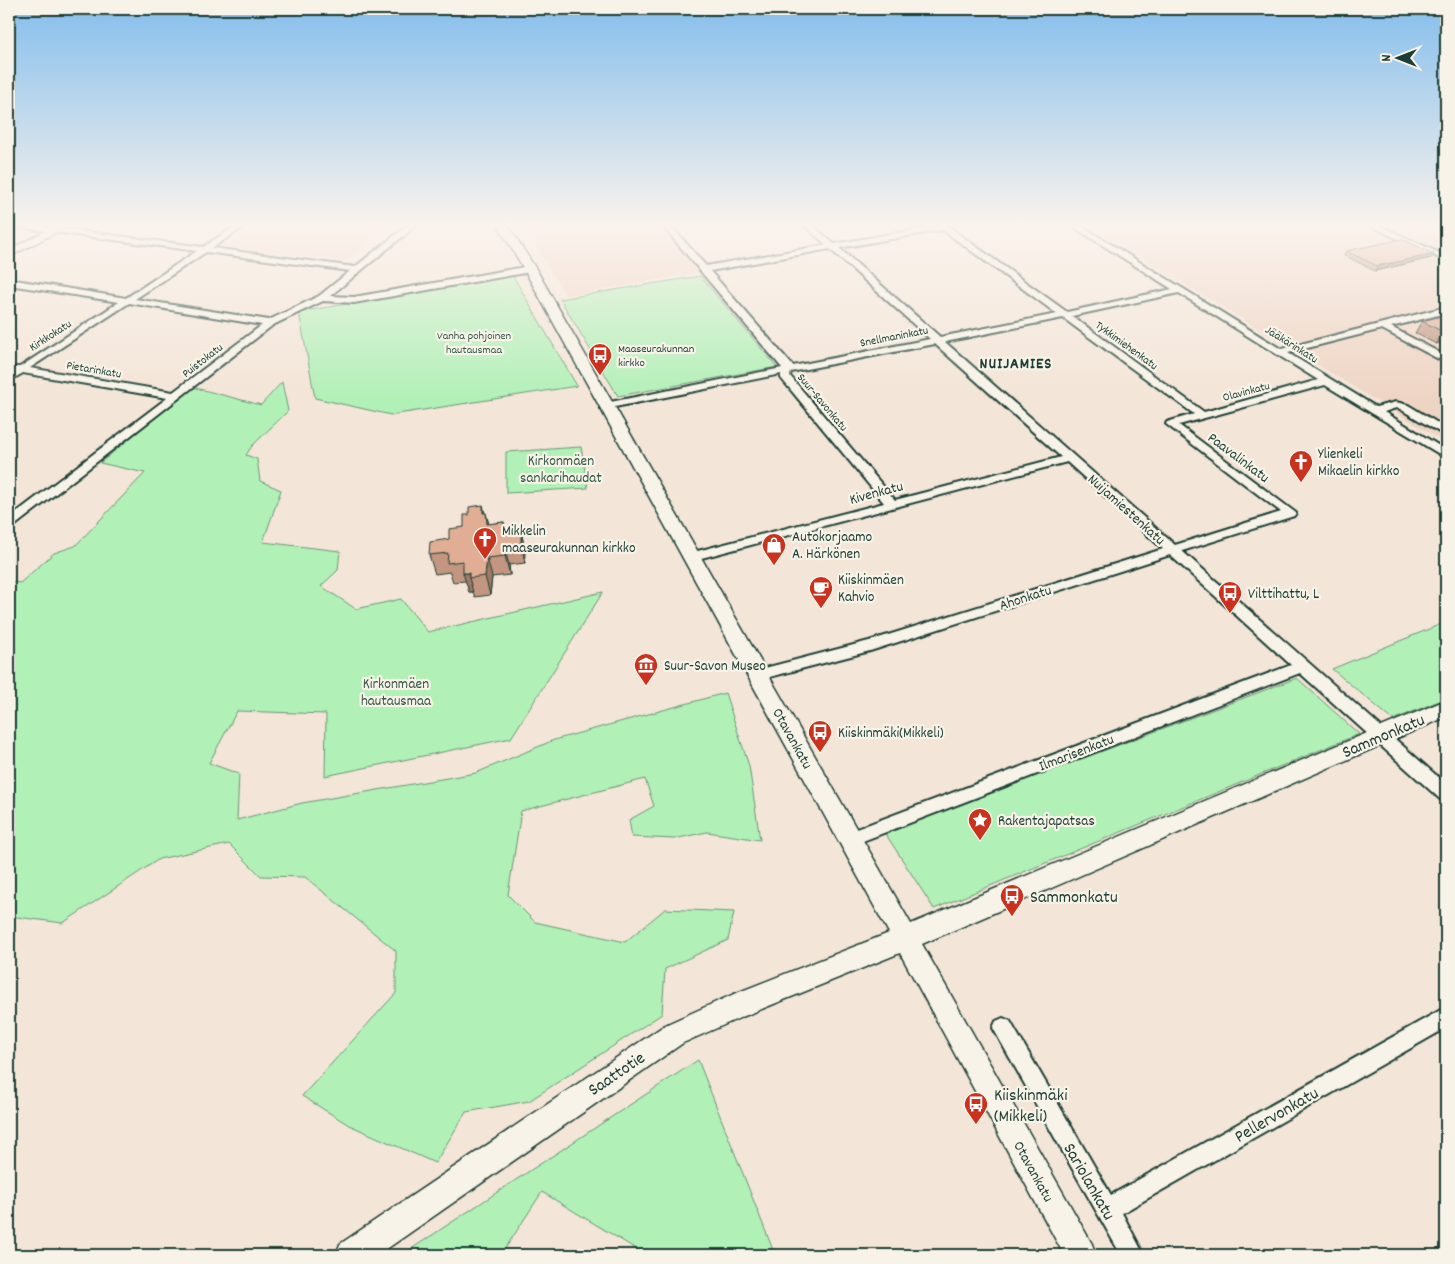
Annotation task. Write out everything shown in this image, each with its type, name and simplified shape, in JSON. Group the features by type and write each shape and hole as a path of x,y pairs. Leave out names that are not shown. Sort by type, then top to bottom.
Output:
{"main road":[{"name":"Otavankatu","path":"539,283 613,404 690,557 906,939 1081,1255"},
{"name":"Sammonkatu","path":"906,939 1446,708"},
{"name":"Saattotie","path":"351,1255 674,1034 734,1007 906,939"}],"street":[{"path":"15,283 270,322"},
{"name":"Kirkkokatu","path":"9,378 152,283"},
{"name":"Puistokatu","path":"9,524 270,322 322,298 341,283"},
{"path":"322,298 354,300 451,283"},
{"name":"Suur-Savonkatu","path":"716,283 788,366 785,376 892,504"},
{"name":"Nuijamiestenkatu","path":"874,283 1446,794"},
{"name":"Tykkimiehenkatu","path":"1021,283 1202,416"},
{"name":"Jääkärinkatu","path":"1164,283 1281,352 1446,455"},
{"name":"Snellmaninkatu","path":"613,404 1065,315 1176,291"},
{"path":"1281,352 1446,310"},
{"path":"1383,326 1446,360"},
{"name":"Pietarinkatu","path":"9,368 176,396"},
{"name":"Olavinkatu","path":"1171,424 1327,381"},
{"path":"1375,411 1396,405 1404,407 1446,433"},
{"name":"Paavalinkatu","path":"1171,424 1290,513"},
{"name":"Kivenkatu","path":"690,557 1070,458"},
{"name":"Ahonkatu","path":"758,675 870,646 1290,513"},
{"name":"Ilmarisenkatu","path":"849,838 1303,666"},
{"name":"Pellervonkatu","path":"1106,1210 1446,1017"},
{"name":"Sariolankatu","path":"1002,1028 1133,1255"}],"shaded area":[{"path":"558,283 638,283 566,296"},
{"path":"1183,283 1446,283 1446,443"}],"green space":[{"name":"Vanha pohjoinen hautausmaa","path":"471,283 517,283 577,386 391,415 315,398 299,312"},
{"path":"657,283 706,283 777,367 618,396 560,299"},
{"name":"Kirkonmäen hautausmaa","path":"282,382 288,411 252,446 246,455 257,459 260,481 281,490 263,542 340,551 338,570 321,586 356,609 401,599 428,632 603,592 511,738 325,776 326,714 237,711 209,763 239,774 237,820 302,803 476,773 554,740 725,693 749,766 760,840 707,832 674,839 632,837 629,820 654,806 645,779 521,811 508,895 535,922 625,942 665,909 734,912 728,940 665,969 662,1014 529,1101 466,1112 435,1163 349,1125 302,1096 396,993 396,951 305,877 261,876 229,844 159,859 63,923 9,916 9,581 20,583 54,553 75,546 145,473 100,463 192,387 261,405"},
{"name":"Kirkonmäen sankarihaudat","path":"581,447 588,488 506,493 506,452"},
{"path":"1446,622 1446,698 1393,720 1332,669"},
{"path":"1297,678 1359,734 934,909 885,833"},
{"path":"698,1060 775,1255 646,1255 542,1192 501,1255 402,1255"}],"building":[{"path":"1446,315 1446,331 1443,332 1422,321"},
{"path":"483,505 483,513 486,513 487,524 504,522 504,533 521,531 521,544 504,546 505,556 487,558 485,576 469,578 469,573 463,573 463,561 447,563 448,553 429,555 430,542 449,539 449,529 464,527 464,515 469,515 469,507"}],"place":[{"name":"Maaseurakunnan kirkko","path":"600,376"},
{"name":"Ylienkeli Mikaelin kirkko","path":"1301,483"},
{"name":"Mikkelin maaseurakunnan kirkko","path":"485,560"},
{"name":"Autokorjaamo A. Härkönen","path":"774,566"},
{"name":"Kiiskinmäen Kahvio","path":"821,609"},
{"name":"Vilttihattu, L","path":"1230,614"},
{"name":"Suur-Savon Museo","path":"646,686"},
{"name":"Kiiskinmäki(Mikkeli)","path":"820,753"},
{"name":"Rakentajapatsas","path":"980,841"},
{"name":"Sammonkatu","path":"1012,917"},
{"name":"Kiiskinmäki (Mikkeli)","path":"976,1125"}],"district":[{"name":"NUIJAMIES","path":"1016,362"}]}
